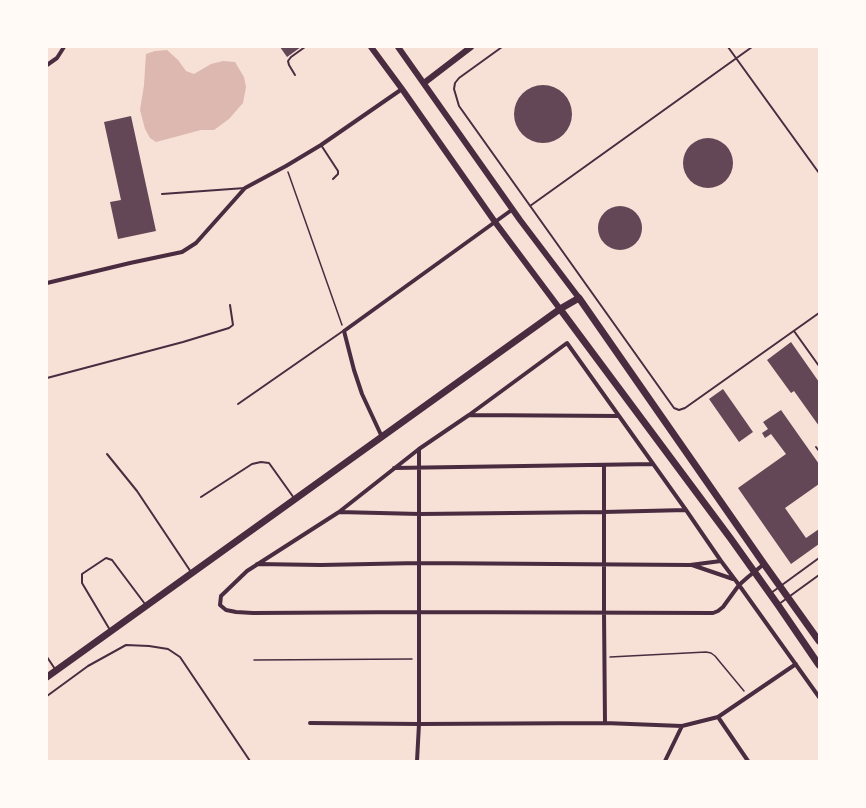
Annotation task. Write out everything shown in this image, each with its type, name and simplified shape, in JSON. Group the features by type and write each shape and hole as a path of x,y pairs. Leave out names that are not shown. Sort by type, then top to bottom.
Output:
{"main road":[{"path":"371,47 495,222 731,539 819,665"},
{"path":"398,47 513,209 579,298 819,641"},
{"path":"424,83 472,47"},
{"path":"47,677 560,309 579,298"}],"street":[{"path":"47,65 57,58 64,47"},
{"path":"47,283 130,262 182,252 196,243 245,188 321,145 402,89"},
{"path":"382,437 360,388 344,331 513,209"},
{"path":"764,564 739,585 723,607 713,613 253,613 226,610 220,605 221,596 247,571 339,512 419,449 469,415 566,343 619,416 721,561 739,585 796,664 819,697"},
{"path":"469,415 619,416"},
{"path":"417,761 419,724 419,449"},
{"path":"394,468 653,464"},
{"path":"604,465 605,723"},
{"path":"339,512 420,514 686,510"},
{"path":"257,564 321,565 419,563 690,565 721,561"},
{"path":"690,565 734,579"},
{"path":"310,723 605,723 682,726 718,717 796,664"},
{"path":"718,717 748,761"},
{"path":"666,761 682,726"}],"lane":[{"path":"295,75 288,61 290,57 305,47"},
{"path":"502,47 459,78 454,90 459,106 674,408 679,410 684,408 819,313"},
{"path":"728,47 819,174"},
{"path":"530,206 752,47"},
{"path":"321,145 338,171 338,174 332,179"},
{"path":"162,194 245,188"},
{"path":"47,378 183,342 229,328 233,325 230,305"},
{"path":"238,404 344,331"},
{"path":"794,331 819,366"},
{"path":"816,446 819,451"},
{"path":"107,454 136,491 192,573"},
{"path":"201,497 252,464 261,462 269,463 295,499"},
{"path":"111,631 82,583 82,574 106,558 112,560 146,606"},
{"path":"770,594 819,558"},
{"path":"778,605 819,575"},
{"path":"47,696 88,666 126,645 168,649 180,657 250,761"},
{"path":"47,657 56,670"}],"path":[{"path":"286,166 344,331"},
{"path":"604,657 711,653 749,697"},
{"path":"254,660 418,659"}],"shaded area":[{"path":"167,50 178,60 186,71 194,74 211,64 223,61 235,62 244,77 246,87 243,103 229,119 214,130 201,130 156,142 150,138 145,129 140,110 144,85 146,54 155,51"}],"building":[{"path":"280,47 301,47 287,57"},
{"path":"537,85 549,85 564,93 572,108 572,120 564,135 549,143 537,143 522,135 514,120 514,108 522,93"},
{"path":"131,116 156,231 118,239 110,202 121,200 104,122"},
{"path":"708,138 717,140 726,145 731,154 733,163 731,172 726,181 717,186 708,188 699,186 690,181 685,172 683,163 685,154 690,145 699,140"},
{"path":"616,206 624,206 636,212 642,224 642,232 636,244 624,250 616,250 604,244 598,232 598,224 604,212"},
{"path":"791,342 819,382 819,426 794,391 791,393 767,360"},
{"path":"723,389 753,432 739,442 709,399"},
{"path":"781,410 819,464 819,484 785,508 806,538 819,529 819,544 791,564 738,488 786,454 771,434 765,438 762,433 768,429 763,422"}]}
